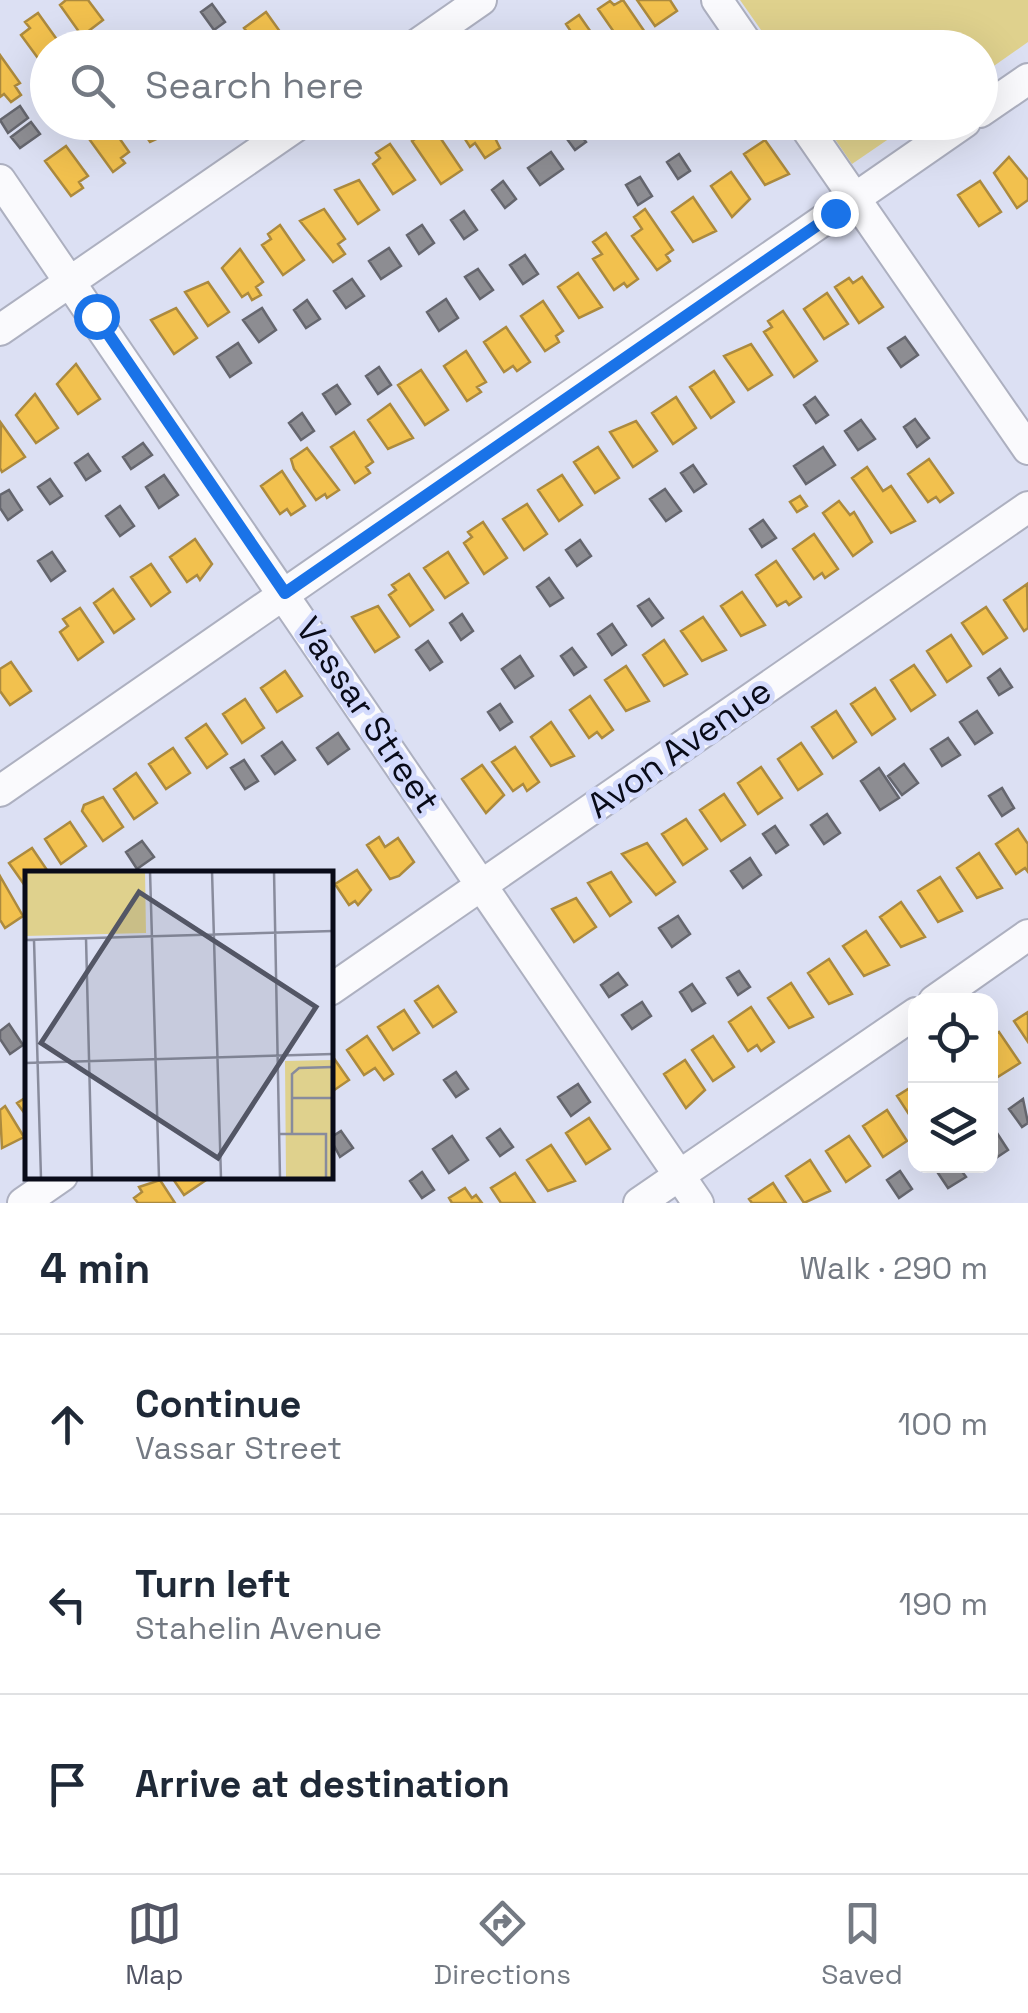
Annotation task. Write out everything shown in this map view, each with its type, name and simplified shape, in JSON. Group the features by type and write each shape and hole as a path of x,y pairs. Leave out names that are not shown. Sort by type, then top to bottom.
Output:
{"street":[{"path":"438,30 481,0"},
{"path":"718,0 738,30"},
{"path":"998,100 1028,79"},
{"path":"0,330 276,140"},
{"path":"814,140 1028,449"},
{"path":"0,791 939,140"},
{"name":"Vassar Street","path":"0,180 72,280 698,1203"},
{"name":"Avon Avenue","path":"332,989 1028,507"},
{"path":"944,993 1028,935"},
{"path":"639,1203 908,1019"},
{"path":"22,1203 59,1178"}],"shaded area":[{"path":"740,0 1028,0 1028,42 998,63 998,30 761,30"},
{"path":"836,140 887,140 852,164"}],"building: Homes":[{"path":"66,0 88,0 103,20 90,30 78,30 60,5"},
{"path":"623,0 643,30 613,30 598,9 610,1 614,5"},
{"path":"637,0 670,0 677,11 655,26"},
{"path":"266,12 279,30 246,30"},
{"path":"38,13 50,30 30,30 30,47 21,35 30,28 25,22"},
{"path":"579,15 589,30 570,30 566,24"},
{"path":"0,55 20,83 15,86 21,95 11,102 4,94 0,97"},
{"path":"90,140 121,140 129,152 121,158 125,163 113,172"},
{"path":"442,140 462,170 441,184 412,141"},
{"path":"466,140 496,140 500,148 485,158 475,143 470,147"},
{"path":"765,140 789,174 765,185 744,154"},
{"path":"390,144 415,180 393,194 373,164 380,158 376,153"},
{"path":"66,146 88,176 79,182 83,188 71,196 45,161"},
{"path":"1009,157 1028,180 1028,200 1017,208 994,173"},
{"path":"731,172 750,199 732,217 711,186"},
{"path":"359,180 379,210 358,224 335,190"},
{"path":"980,181 1001,212 979,226 958,195"},
{"path":"693,197 716,231 693,242 672,212"},
{"path":"324,209 345,239 338,244 345,254 333,262 300,221"},
{"path":"645,209 673,250 666,255 670,261 657,270 632,236 642,229 634,217"},
{"path":"280,225 304,260 283,275 262,245"},
{"path":"606,233 638,279 627,287 624,283 614,290 593,259 602,254 593,242"},
{"path":"240,249 263,282 256,287 261,295 252,300 248,293 242,297 222,268"},
{"path":"578,273 602,307 579,318 558,287"},
{"path":"862,277 883,307 859,323 835,287 849,278 853,283"},
{"path":"208,282 229,312 208,326 185,292"},
{"path":"827,293 848,324 824,339 804,309"},
{"path":"543,301 563,331 556,336 559,342 545,351 521,316"},
{"path":"176,308 197,338 174,354 151,320"},
{"path":"783,311 817,361 794,377 764,332 772,327 768,321"},
{"path":"506,327 530,362 517,371 513,366 504,372 484,342"},
{"path":"751,344 772,375 748,390 724,356"},
{"path":"466,351 486,382 477,387 481,392 467,401 444,366"},
{"path":"76,364 100,399 78,414 57,384"},
{"path":"421,370 448,410 425,425 398,385"},
{"path":"714,371 734,402 711,418 690,387"},
{"path":"35,394 58,428 36,443 16,415"},
{"path":"676,397 696,428 673,444 652,413"},
{"path":"390,404 413,438 388,449 368,420"},
{"path":"636,421 657,451 633,467 610,432"},
{"path":"1,423 25,457 2,472 0,468"},
{"path":"354,432 373,462 366,467 370,473 355,483 331,447"},
{"path":"598,447 619,478 595,493 574,462"},
{"path":"307,448 339,490 327,498 325,494 316,500 294,469 291,459"},
{"path":"929,459 953,493 940,502 936,497 928,502 908,474"},
{"path":"867,467 883,491 891,486 915,521 891,533 852,478"},
{"path":"282,471 305,506 291,515 287,509 280,514 261,486"},
{"path":"562,475 582,505 559,521 538,490"},
{"path":"800,496 807,506 797,512 790,502"},
{"path":"839,501 850,515 854,512 872,542 853,556 823,513"},
{"path":"527,504 547,534 524,550 503,519"},
{"path":"483,522 507,558 484,574 464,543 472,537 468,532"},
{"path":"814,534 838,569 825,578 822,573 814,579 793,549"},
{"path":"195,539 212,564 200,580 197,575 187,582 170,557"},
{"path":"448,552 468,583 445,598 424,568"},
{"path":"776,561 801,597 789,605 786,601 777,606 756,575"},
{"path":"151,564 170,592 151,606 131,577"},
{"path":"409,574 433,610 410,626 389,595 396,590 392,585"},
{"path":"1027,584 1028,628 1024,631 1004,600"},
{"path":"113,589 134,619 114,633 94,603"},
{"path":"742,592 765,625 741,636 721,606"},
{"path":"378,606 399,637 375,652 352,617"},
{"path":"986,607 1007,638 983,654 962,623"},
{"path":"80,608 103,642 78,660 60,632 68,626 63,619"},
{"path":"703,617 726,650 702,661 681,631"},
{"path":"951,635 971,666 947,682 927,651"},
{"path":"664,640 687,674 664,686 643,655"},
{"path":"11,662 31,691 10,705 0,691 0,669"},
{"path":"914,665 935,695 911,711 891,680"},
{"path":"626,666 649,701 626,711 605,680"},
{"path":"285,671 302,696 277,712 261,688"},
{"path":"875,688 895,719 872,735 851,704"},
{"path":"590,696 613,730 602,738 597,732 589,738 570,710"},
{"path":"245,699 264,728 242,743 223,714"},
{"path":"836,711 856,742 833,758 812,727"},
{"path":"551,722 574,756 551,766 531,737"},
{"path":"206,724 227,754 207,768 186,738"},
{"path":"801,743 822,774 798,790 778,759"},
{"path":"515,747 539,782 527,791 523,784 513,791 492,762"},
{"path":"173,748 190,773 166,789 149,764"},
{"path":"482,765 504,795 486,813 462,779"},
{"path":"761,767 782,798 758,814 738,783"},
{"path":"136,773 157,803 134,819 114,789"},
{"path":"724,794 745,825 721,841 700,810"},
{"path":"103,797 123,827 103,841 82,811 84,805"},
{"path":"686,819 707,849 683,865 662,834"},
{"path":"70,822 86,846 61,864 45,839"},
{"path":"1018,829 1028,844 1028,872 1025,868 1016,874 996,844"},
{"path":"379,837 385,847 398,838 414,862 399,876 390,879 367,845"},
{"path":"647,843 675,882 656,895 622,854"},
{"path":"32,848 48,871 25,871 25,886 9,863"},
{"path":"979,853 1002,888 977,898 957,868"},
{"path":"357,870 371,890 358,905 355,901 349,905 335,884"},
{"path":"611,872 631,902 610,916 588,883"},
{"path":"0,876 23,916 5,928 0,920"},
{"path":"940,877 962,911 938,922 918,891"},
{"path":"576,898 596,927 574,942 552,909"},
{"path":"901,902 925,937 901,947 880,917"},
{"path":"866,931 889,965 864,976 843,946"},
{"path":"829,959 852,994 829,1004 808,973"},
{"path":"791,983 813,1017 789,1028 768,998"},
{"path":"438,986 456,1012 433,1027 415,1001"},
{"path":"751,1007 774,1042 761,1051 757,1045 748,1051 729,1022"},
{"path":"404,1010 419,1033 393,1050 378,1027"},
{"path":"1028,1012 1028,1042 1014,1021"},
{"path":"998,1033 1020,1063 998,1077"},
{"path":"367,1036 393,1074 384,1080 375,1068 364,1075 347,1050"},
{"path":"713,1036 734,1067 713,1081 692,1050"},
{"path":"332,1058 349,1080 332,1092"},
{"path":"685,1060 705,1090 686,1108 664,1074"},
{"path":"908,1089 908,1113 897,1096"},
{"path":"25,1098 25,1114 17,1103"},
{"path":"5,1106 24,1137 2,1148 0,1110"},
{"path":"887,1110 907,1141 883,1157 863,1126"},
{"path":"589,1118 610,1149 586,1164 566,1133"},
{"path":"849,1136 870,1166 846,1182 826,1151"},
{"path":"551,1145 575,1181 548,1191 527,1160"},
{"path":"810,1160 830,1191 804,1203 786,1176"},
{"path":"515,1173 535,1203 501,1203 491,1188"},
{"path":"172,1178 209,1178 184,1195"},
{"path":"160,1180 175,1203 138,1203 134,1198 142,1192 139,1187"},
{"path":"773,1183 786,1203 752,1203 749,1199"},
{"path":"465,1188 482,1203 452,1203 449,1198"}],"building: Industry":[{"path":"212,4 225,22 214,30 201,12"},
{"path":"20,106 28,118 8,133 0,120"},
{"path":"30,123 31,140 20,148 11,137"},
{"path":"568,140 585,140 586,142 575,150"},
{"path":"551,152 563,169 540,185 528,168"},
{"path":"679,154 690,171 678,179 667,162"},
{"path":"640,177 652,196 638,205 626,185"},
{"path":"503,181 516,199 505,208 492,190"},
{"path":"464,211 477,230 464,239 451,220"},
{"path":"422,225 434,243 419,254 407,235"},
{"path":"389,248 401,266 381,279 369,261"},
{"path":"525,255 538,274 523,284 510,265"},
{"path":"478,269 493,290 480,299 465,277"},
{"path":"352,279 364,296 346,308 334,291"},
{"path":"446,299 458,318 439,331 427,312"},
{"path":"307,300 320,319 306,328 294,310"},
{"path":"262,308 276,330 259,342 243,320"},
{"path":"905,337 918,355 901,367 888,348"},
{"path":"238,343 251,363 230,377 217,357"},
{"path":"379,367 391,385 378,394 366,376"},
{"path":"337,385 350,404 336,414 323,394"},
{"path":"815,397 828,415 816,423 804,405"},
{"path":"302,413 314,431 301,440 289,423"},
{"path":"915,419 929,438 917,447 904,427"},
{"path":"861,420 875,439 858,450 845,431"},
{"path":"143,443 152,455 131,469 123,457"},
{"path":"823,447 835,465 806,484 794,466"},
{"path":"88,454 100,471 86,480 75,463"},
{"path":"693,465 706,484 694,492 681,473"},
{"path":"164,475 178,495 159,508 146,487"},
{"path":"50,479 62,496 50,504 38,487"},
{"path":"665,489 681,511 666,521 650,499"},
{"path":"9,490 22,510 8,520 0,508 0,495"},
{"path":"120,506 134,526 120,536 106,516"},
{"path":"763,520 776,538 762,547 750,529"},
{"path":"580,540 591,556 577,566 566,550"},
{"path":"52,552 65,571 51,581 38,561"},
{"path":"549,578 563,598 550,606 537,587"},
{"path":"649,599 663,618 652,626 638,606"},
{"path":"462,614 473,631 461,640 450,623"},
{"path":"612,624 626,645 612,655 598,634"},
{"path":"428,641 442,662 430,670 416,650"},
{"path":"572,648 586,667 574,675 561,656"},
{"path":"520,656 533,676 515,688 502,669"},
{"path":"1000,669 1012,687 999,695 988,678"},
{"path":"500,704 512,722 500,730 488,712"},
{"path":"977,711 992,733 975,744 960,722"},
{"path":"338,733 349,749 328,764 317,748"},
{"path":"948,738 960,755 942,766 931,749"},
{"path":"282,742 295,760 275,774 262,756"},
{"path":"244,760 258,781 245,789 231,768"},
{"path":"904,764 918,783 902,795 888,776"},
{"path":"879,768 899,798 880,810 861,781"},
{"path":"1002,788 1014,808 1002,816 989,796"},
{"path":"827,814 840,833 824,844 811,825"},
{"path":"775,826 788,845 776,853 763,834"},
{"path":"142,841 154,857 137,869 126,852"},
{"path":"750,858 761,875 743,888 731,871"},
{"path":"678,916 690,934 672,947 659,928"},
{"path":"739,971 750,987 738,995 727,978"},
{"path":"618,973 627,985 609,997 601,985"},
{"path":"692,984 705,1003 692,1011 680,992"},
{"path":"642,1002 651,1016 632,1029 622,1015"},
{"path":"9,1024 23,1045 10,1054 0,1039 0,1031"},
{"path":"456,1072 468,1089 456,1097 444,1080"},
{"path":"578,1084 590,1102 571,1116 558,1097"},
{"path":"1023,1099 1028,1123 1022,1127 1009,1109"},
{"path":"500,1129 513,1147 500,1156 487,1138"},
{"path":"341,1131 353,1148 340,1157 332,1137"},
{"path":"998,1135 1008,1150 998,1157"},
{"path":"452,1136 468,1160 449,1173 433,1149"},
{"path":"900,1171 912,1189 899,1198 887,1180"},
{"path":"422,1172 434,1190 422,1198 410,1181"},
{"path":"938,1173 963,1173 966,1177 948,1188"}],"route":[{"path":"96,316 285,593 835,213"}]}
